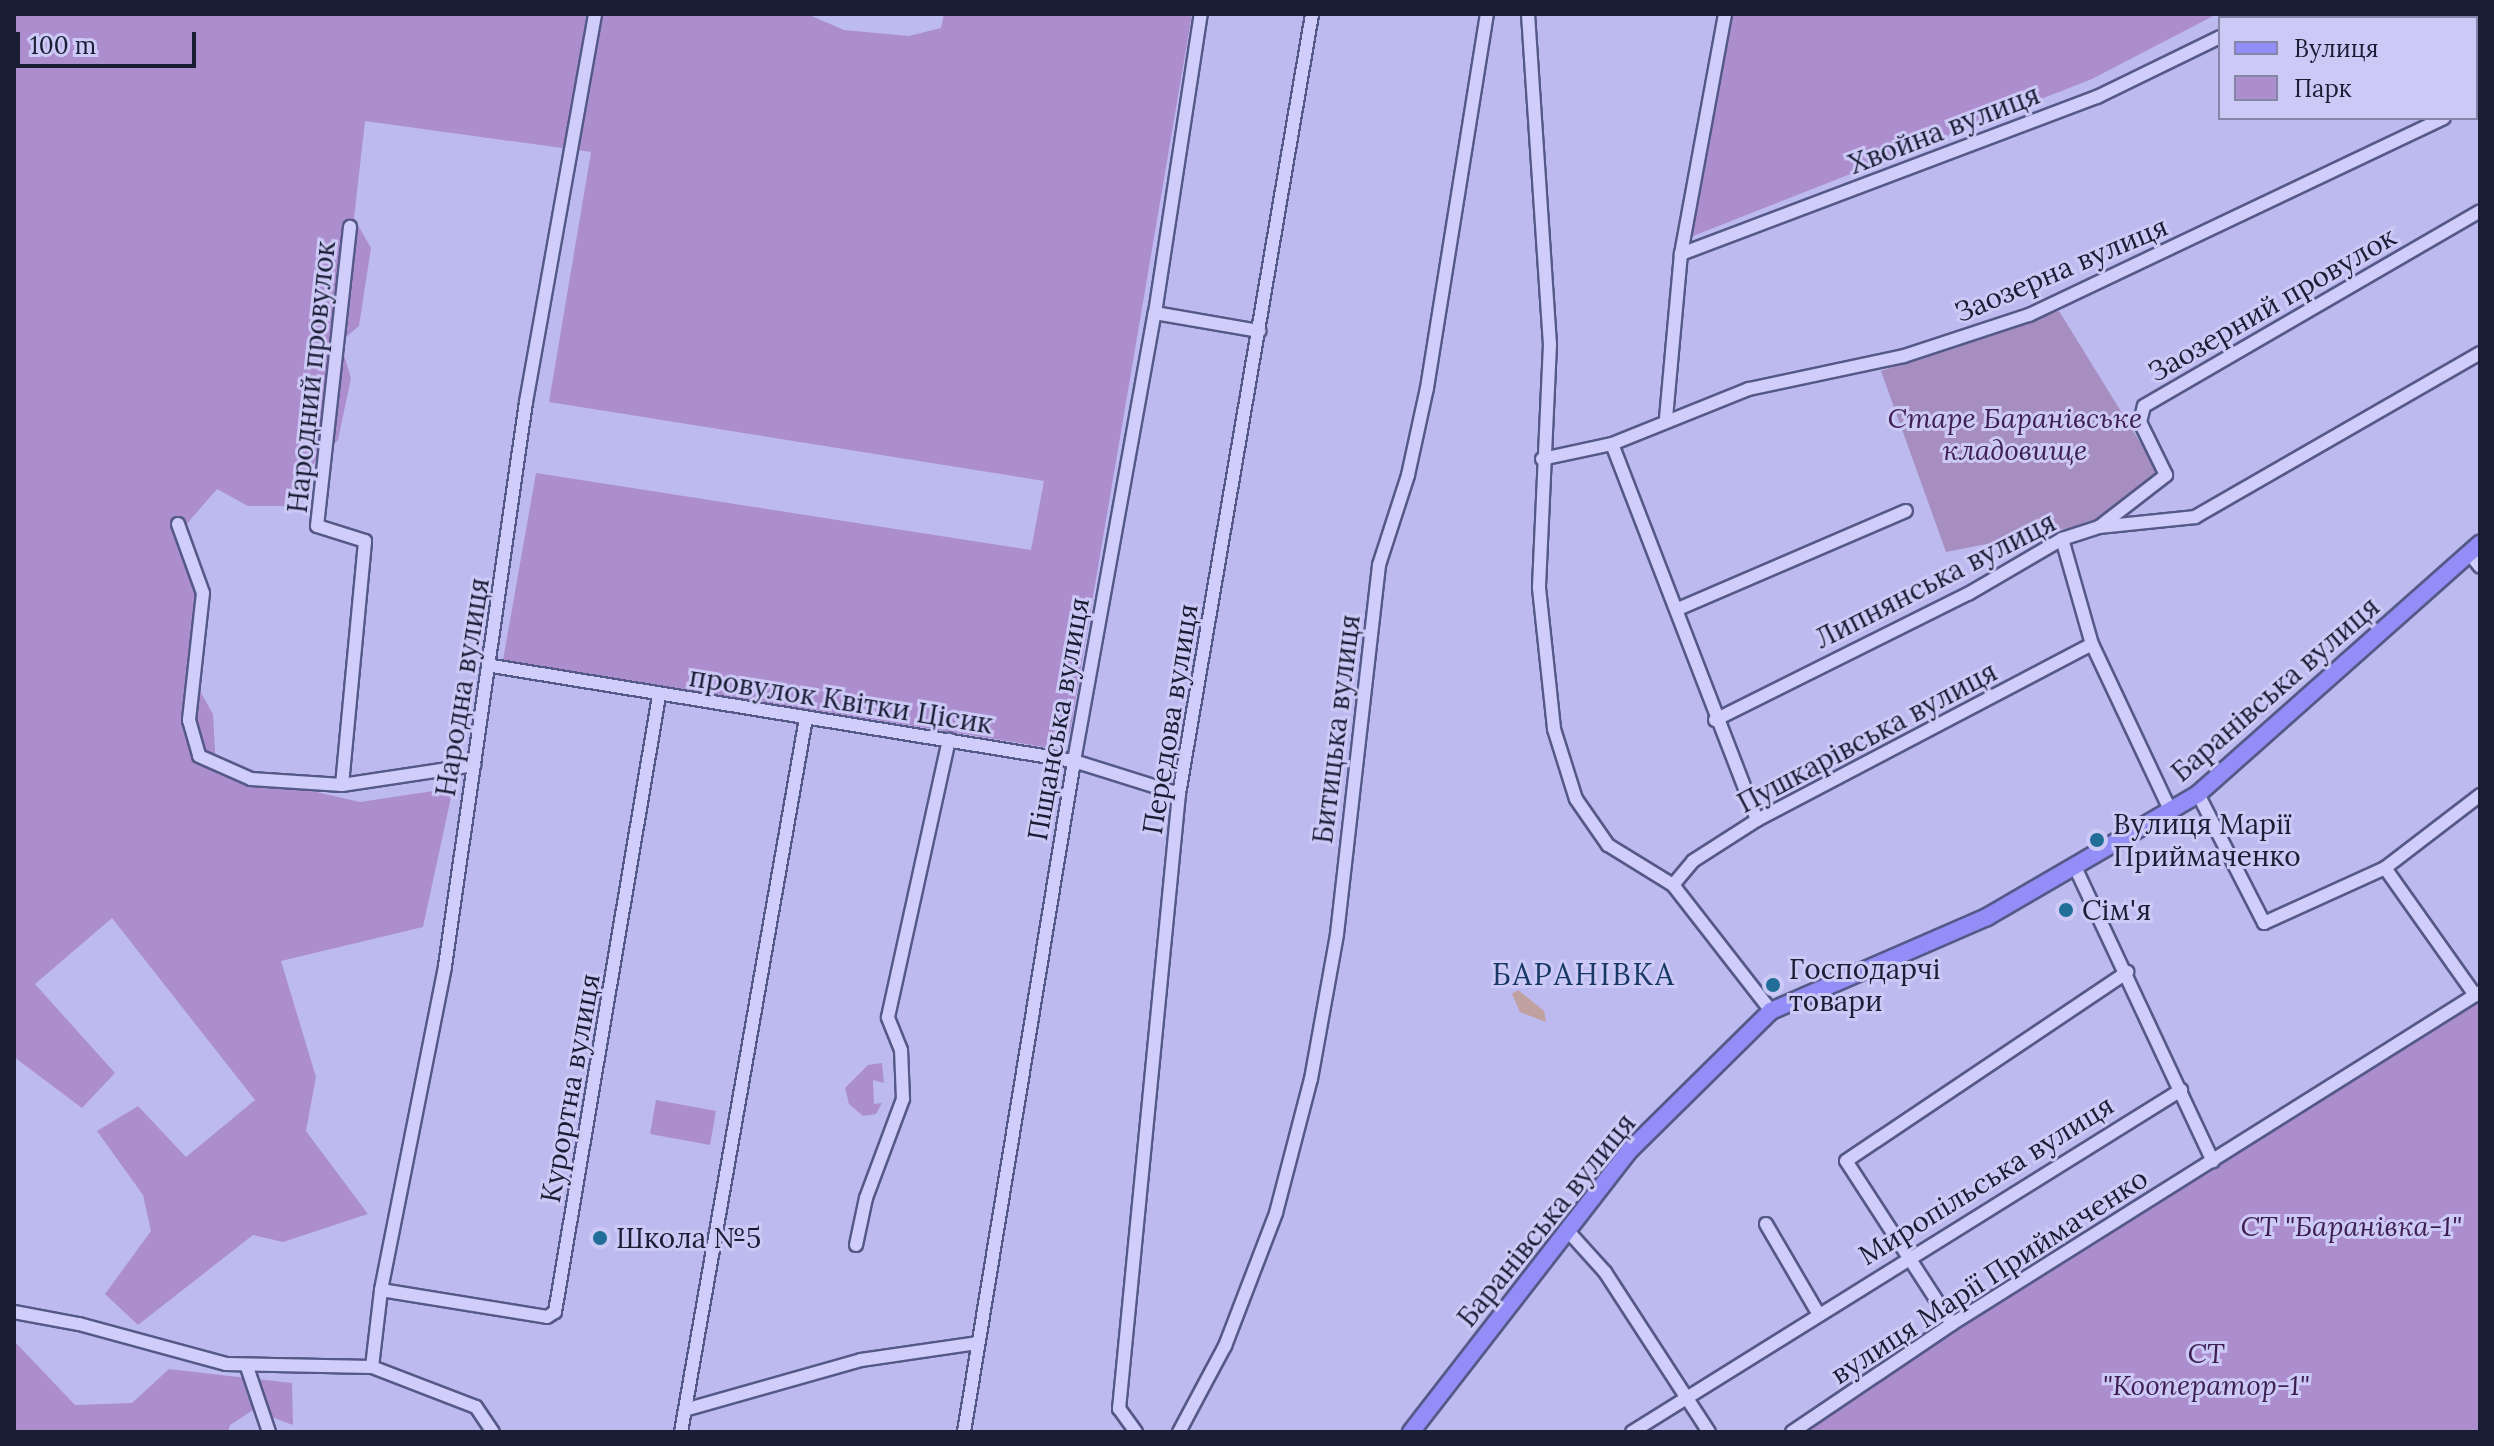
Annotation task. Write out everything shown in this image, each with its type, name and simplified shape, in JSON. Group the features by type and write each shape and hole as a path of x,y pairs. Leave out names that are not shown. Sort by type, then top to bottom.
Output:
{"main road":[{"name":"Баранівська вулиця","path":"1411,1432 1630,1150 1771,1011 1923,947 2075,867 2198,794 2477,555"}],"street":[{"name":"Народна вулиця","path":"372,1367 381,1290 445,966 474,765 492,666 526,402 595,14"},
{"name":"Піщанська вулиця","path":"964,1432 1074,761 1155,313 1201,14"},
{"name":"Передова вулиця","path":"1136,1432 1119,1409 1179,794 1312,14"},
{"name":"Битицька вулиця","path":"1179,1432 1225,1346 1276,1213 1311,1079 1337,934 1379,565 1408,475 1427,388 1487,14"},
{"path":"1528,14 1538,229 1550,344 1542,459 1539,588 1554,729 1576,799 1608,845 1673,885 1771,1011"},
{"path":"1666,418 1681,254 1725,14"},
{"name":"Хвойна вулиця","path":"1681,254 2097,97 2218,38"},
{"name":"Заозерна вулиця","path":"1542,459 1612,444 1666,418 1749,389 1904,356 2029,315 2440,120"},
{"name":"Заозерний провулок","path":"2099,527 2166,475 2140,422 2144,406 2480,211"},
{"name":"Народний провулок","path":"342,785 365,541 317,526 350,227"},
{"path":"1155,313 1259,331"},
{"name":"Липнянська вулиця","path":"1715,720 1968,594 2062,539 2099,527 2195,517 2480,353"},
{"path":"1612,444 1678,609 1715,720 1757,820"},
{"path":"1678,609 1906,511"},
{"path":"178,524 203,593 189,720 199,756 251,779 342,785 474,765"},
{"path":"2062,539 2092,644 2170,810"},
{"name":"Пушкарівська вулиця","path":"1673,885 1693,861 1757,820 2092,644"},
{"name":"провулок Квітки Цісик","path":"492,666 659,696 1074,761 1179,794"},
{"name":"Курортна вулиця","path":"381,1290 547,1317 555,1312 659,696"},
{"path":"681,1432 688,1409 806,718"},
{"path":"856,1245 870,1185 903,1099 901,1050 888,1017 949,740"},
{"path":"2198,794 2264,923 2385,868 2480,795"},
{"path":"2075,867 2127,972 2213,1161"},
{"path":"2385,868 2477,993"},
{"path":"1952,1324 1846,1161 2127,972"},
{"name":"вулиця Марії Приймаченко","path":"1792,1432 1952,1324 2477,993"},
{"name":"Миропільська вулиця","path":"1632,1432 1909,1255 2181,1090"},
{"path":"1766,1224 1818,1313"},
{"path":"1567,1230 1605,1272 1709,1432"},
{"path":"14,1312 247,1367 372,1367 476,1407 493,1432"},
{"path":"688,1409 861,1360 977,1343"},
{"path":"247,1367 269,1432"}],"green space":[{"path":"14,14 807,14 844,30 909,36 941,28 944,14 1192,14 1070,732 1050,748 503,660 536,473 1031,550 1044,481 549,402 591,152 365,121 354,218 371,248 359,326 340,342 351,378 338,440 299,478 291,506 248,506 217,489 178,534 199,595 192,677 213,714 216,769 360,802 453,788 423,927 281,961 316,1077 306,1131 368,1214 283,1242 253,1235 138,1325 105,1294 151,1231 143,1195 97,1131 138,1106 186,1157 255,1100 112,918 35,984 115,1073 82,1108 14,1057"},
{"path":"1730,14 2217,14 2092,79 1688,238"},
{"name":"Старе Баранівське кладовище","path":"2059,311 2159,473 2094,523 1946,552 1881,371"},
{"name":"СТ \"Баранівка-1\"","path":"2480,992 2480,1432 1792,1432"},
{"path":"882,1063 884,1083 873,1080 874,1104 882,1103 876,1114 863,1116 849,1104 845,1088 868,1065"},
{"path":"656,1100 716,1111 710,1145 650,1134"},
{"path":"14,1341 75,1405 132,1403 169,1369 292,1383 293,1425 253,1410 230,1425 228,1432 14,1432"}],"shaded area":[{"path":"1518,990 1544,1011 1546,1022 1520,1012 1512,994"}],"place":[{"name":"Вулиця Марії Приймаченко","path":"2097,840"},
{"name":"Сім'я","path":"2066,910"},
{"name":"Господарчі товари","path":"1773,985"},
{"name":"Школа №5","path":"600,1238"}],"district":[{"name":"БАРАНІВКА","path":"1584,974"}],"park label":[{"name":"СТ \"Кооператор-1\"","path":"2206,1369"}]}
